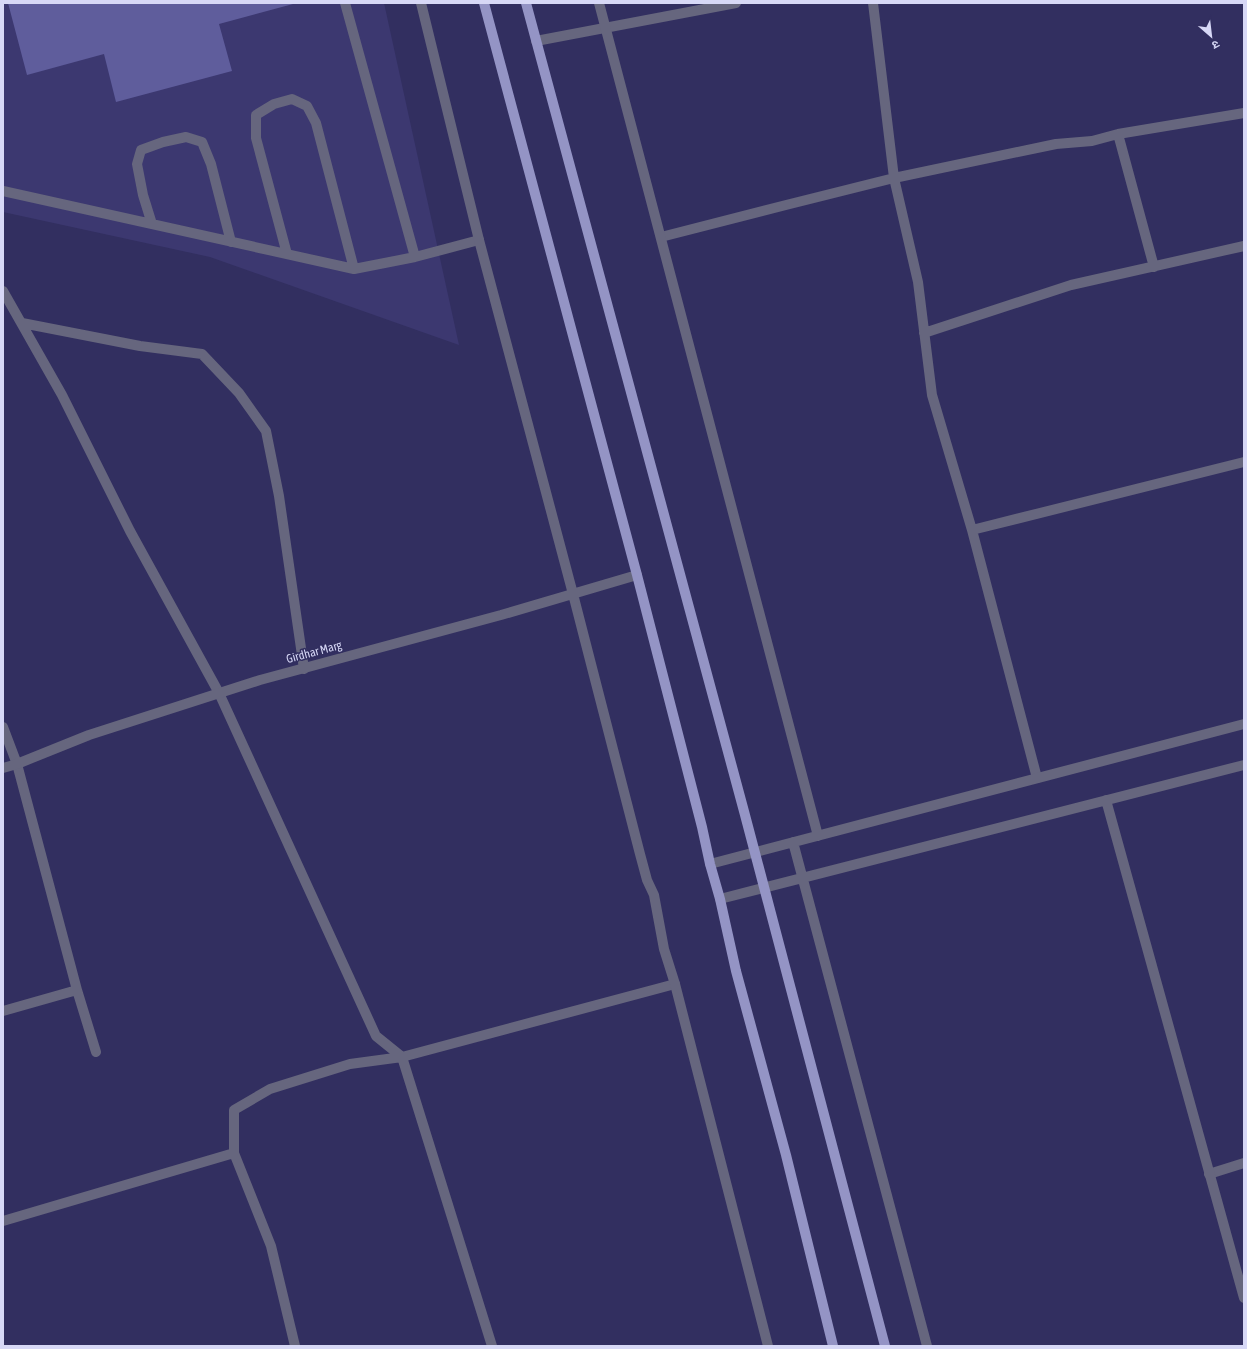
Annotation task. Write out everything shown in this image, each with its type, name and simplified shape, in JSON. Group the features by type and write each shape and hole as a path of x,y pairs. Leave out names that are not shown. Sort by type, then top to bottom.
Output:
{"main road":[{"path":"484,3 637,575 702,827 736,971 786,1155 833,1346"},
{"path":"526,3 755,852 885,1346"}],"street":[{"path":"345,3 415,257"},
{"path":"421,3 479,240 647,880 654,895 664,949 675,984 768,1346"},
{"path":"599,3 818,836"},
{"path":"536,41 736,3"},
{"path":"873,3 894,178 918,282 932,395 972,530 1037,778"},
{"path":"287,254 256,138 256,115 274,104 292,99 307,106 316,123 354,269"},
{"path":"661,238 894,178 1056,144 1092,141 1118,134 1244,113"},
{"path":"1118,134 1154,267"},
{"path":"152,224 143,195 137,164 141,150 186,136 202,142 211,164 231,242"},
{"path":"3,191 354,269 415,257 479,240"},
{"path":"924,333 1071,285 1244,246"},
{"path":"3,291 62,395 130,531 219,693 376,1036 402,1057 492,1346"},
{"path":"22,323 140,346 202,354 239,393 266,431 279,496 304,669"},
{"path":"972,530 1244,462"},
{"name":"Girdhar Marg","path":"3,768 17,764 89,735 260,680 304,669 637,575"},
{"path":"710,864 1244,724"},
{"path":"3,727 17,764 77,990 96,1052"},
{"path":"720,899 1244,765"},
{"path":"1106,800 1244,1298"},
{"path":"793,842 927,1346"},
{"path":"295,1346 271,1246 234,1153 234,1110 270,1089 350,1064 402,1057 675,984"},
{"path":"3,1011 77,990"},
{"path":"3,1221 234,1153"},
{"path":"1209,1174 1244,1163"}],"shaded area":[{"path":"3,3 384,3 459,345 210,257 3,212"}],"building":[{"path":"8,3 293,4 219,24 232,71 116,102 104,54 27,75"}]}
